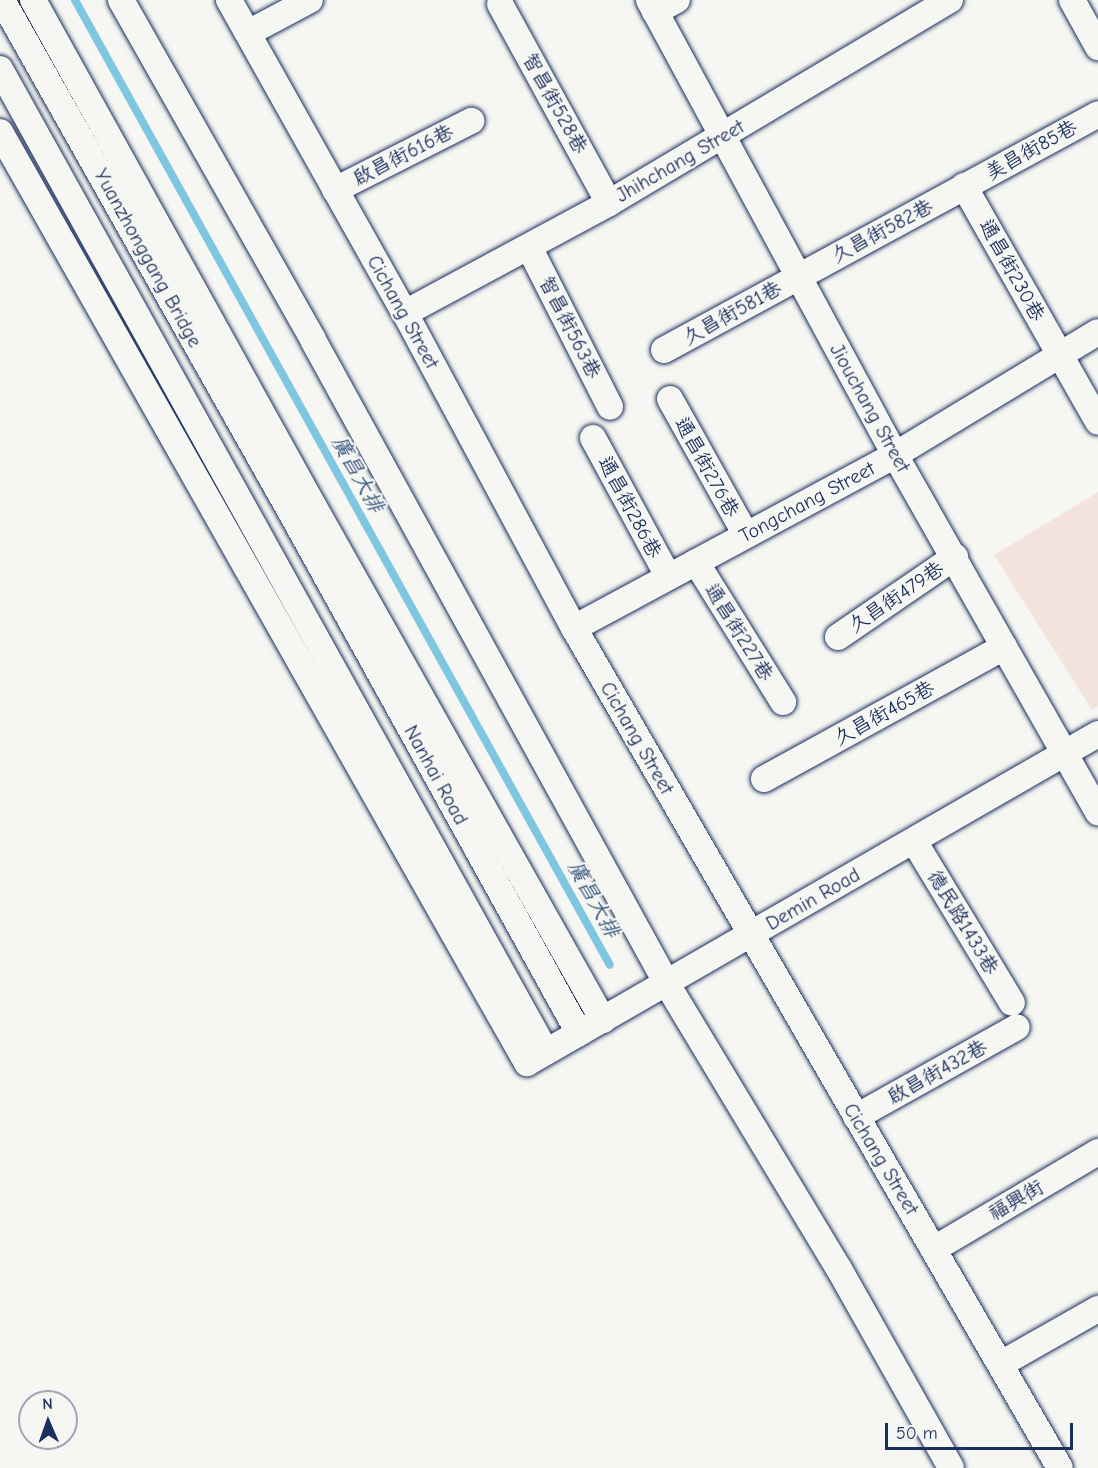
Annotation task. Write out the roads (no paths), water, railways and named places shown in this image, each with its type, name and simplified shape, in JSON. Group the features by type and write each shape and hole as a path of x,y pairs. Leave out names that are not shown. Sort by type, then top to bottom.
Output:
{"street":[{"name":"Yuanzhonggang Bridge","path":"2,0 304,511"},
{"name":"Yuanzhonggang Bridge","path":"33,0 304,511"},
{"path":"121,0 313,340 667,984 839,1269 951,1468"},
{"name":"Cichang Street","path":"229,0 405,313 574,628 1060,1468"},
{"path":"248,33 310,0"},
{"name":"Jhihchang Street","path":"405,313 609,203 950,0"},
{"path":"1072,0 1098,47"},
{"name":"智昌街528巷","path":"500,4 609,203"},
{"name":"Jiouchang Street","path":"660,4 722,136 895,455 1098,812"},
{"name":"Yuanzhonggang Bridge","path":"0,69 259,536"},
{"name":"美昌街85巷","path":"964,186 1098,114"},
{"name":"啟昌街616巷","path":"335,190 471,121"},
{"path":"0,132 236,548 536,1057"},
{"name":"久昌街582巷","path":"799,276 964,186"},
{"name":"通昌街230巷","path":"964,186 1098,422"},
{"name":"智昌街563巷","path":"529,247 610,407"},
{"name":"久昌街581巷","path":"664,350 799,276"},
{"name":"Tongchang Street","path":"574,628 895,455 1098,332"},
{"name":"通昌街276巷","path":"670,399 746,535"},
{"name":"通昌街286巷","path":"592,438 668,576"},
{"name":"Nanhai Road","path":"304,511 603,1020"},
{"name":"Nanhai Road","path":"304,511 579,1034"},
{"name":"Nanhai Road","path":"259,536 536,1057"},
{"name":"久昌街479巷","path":"838,637 955,557"},
{"name":"通昌街227巷","path":"696,562 783,702"},
{"name":"久昌街465巷","path":"764,779 1004,647"},
{"name":"Demin Road","path":"536,1057 667,984 1098,734"},
{"name":"德民路1433巷","path":"914,841 1015,1015"},
{"name":"啟昌街432巷","path":"856,1118 1015,1015"},
{"name":"福興街","path":"934,1249 1098,1152"},
{"path":"1001,1364 1098,1309"}],"waterway":[{"name":"廣昌大排","path":"75,0 610,965"}]}
